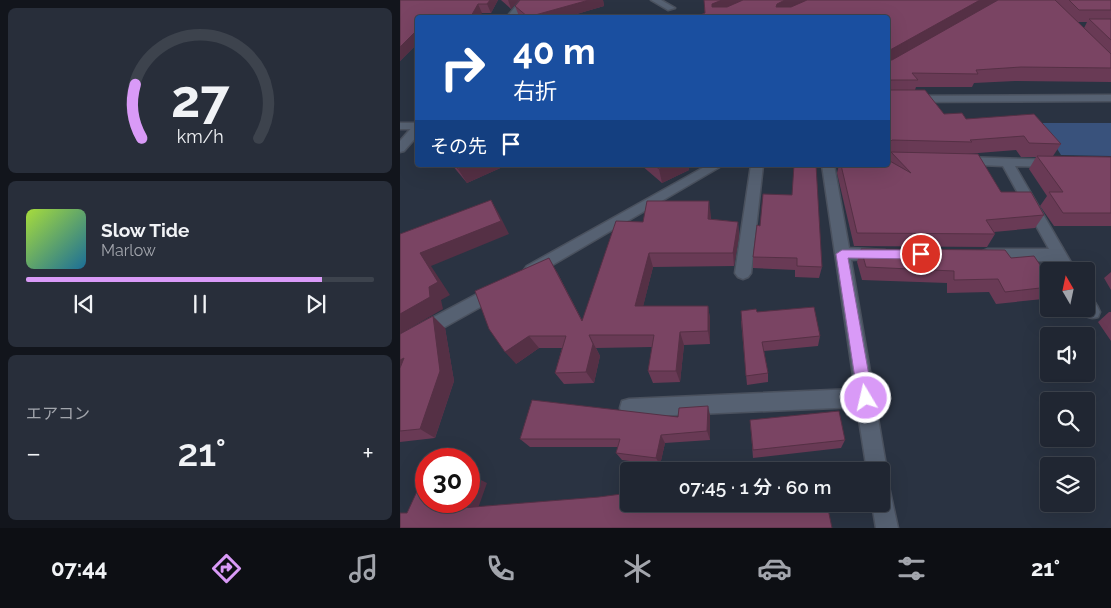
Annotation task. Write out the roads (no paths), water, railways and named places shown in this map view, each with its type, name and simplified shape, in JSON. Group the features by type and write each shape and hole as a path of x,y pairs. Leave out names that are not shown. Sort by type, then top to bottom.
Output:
{"street":[{"path":"512,15 525,0"},
{"path":"655,0 671,8"},
{"path":"890,99 1111,98"},
{"path":"400,126 415,127"},
{"path":"400,148 415,130"},
{"path":"947,161 1064,164"},
{"path":"1007,162 1063,262"},
{"path":"520,276 713,167"},
{"path":"742,273 757,167"},
{"path":"828,167 876,462"},
{"path":"842,254 891,254"},
{"path":"970,254 1059,255"},
{"path":"400,344 503,286"},
{"path":"629,408 866,398"},
{"path":"884,512 887,528"}]}
